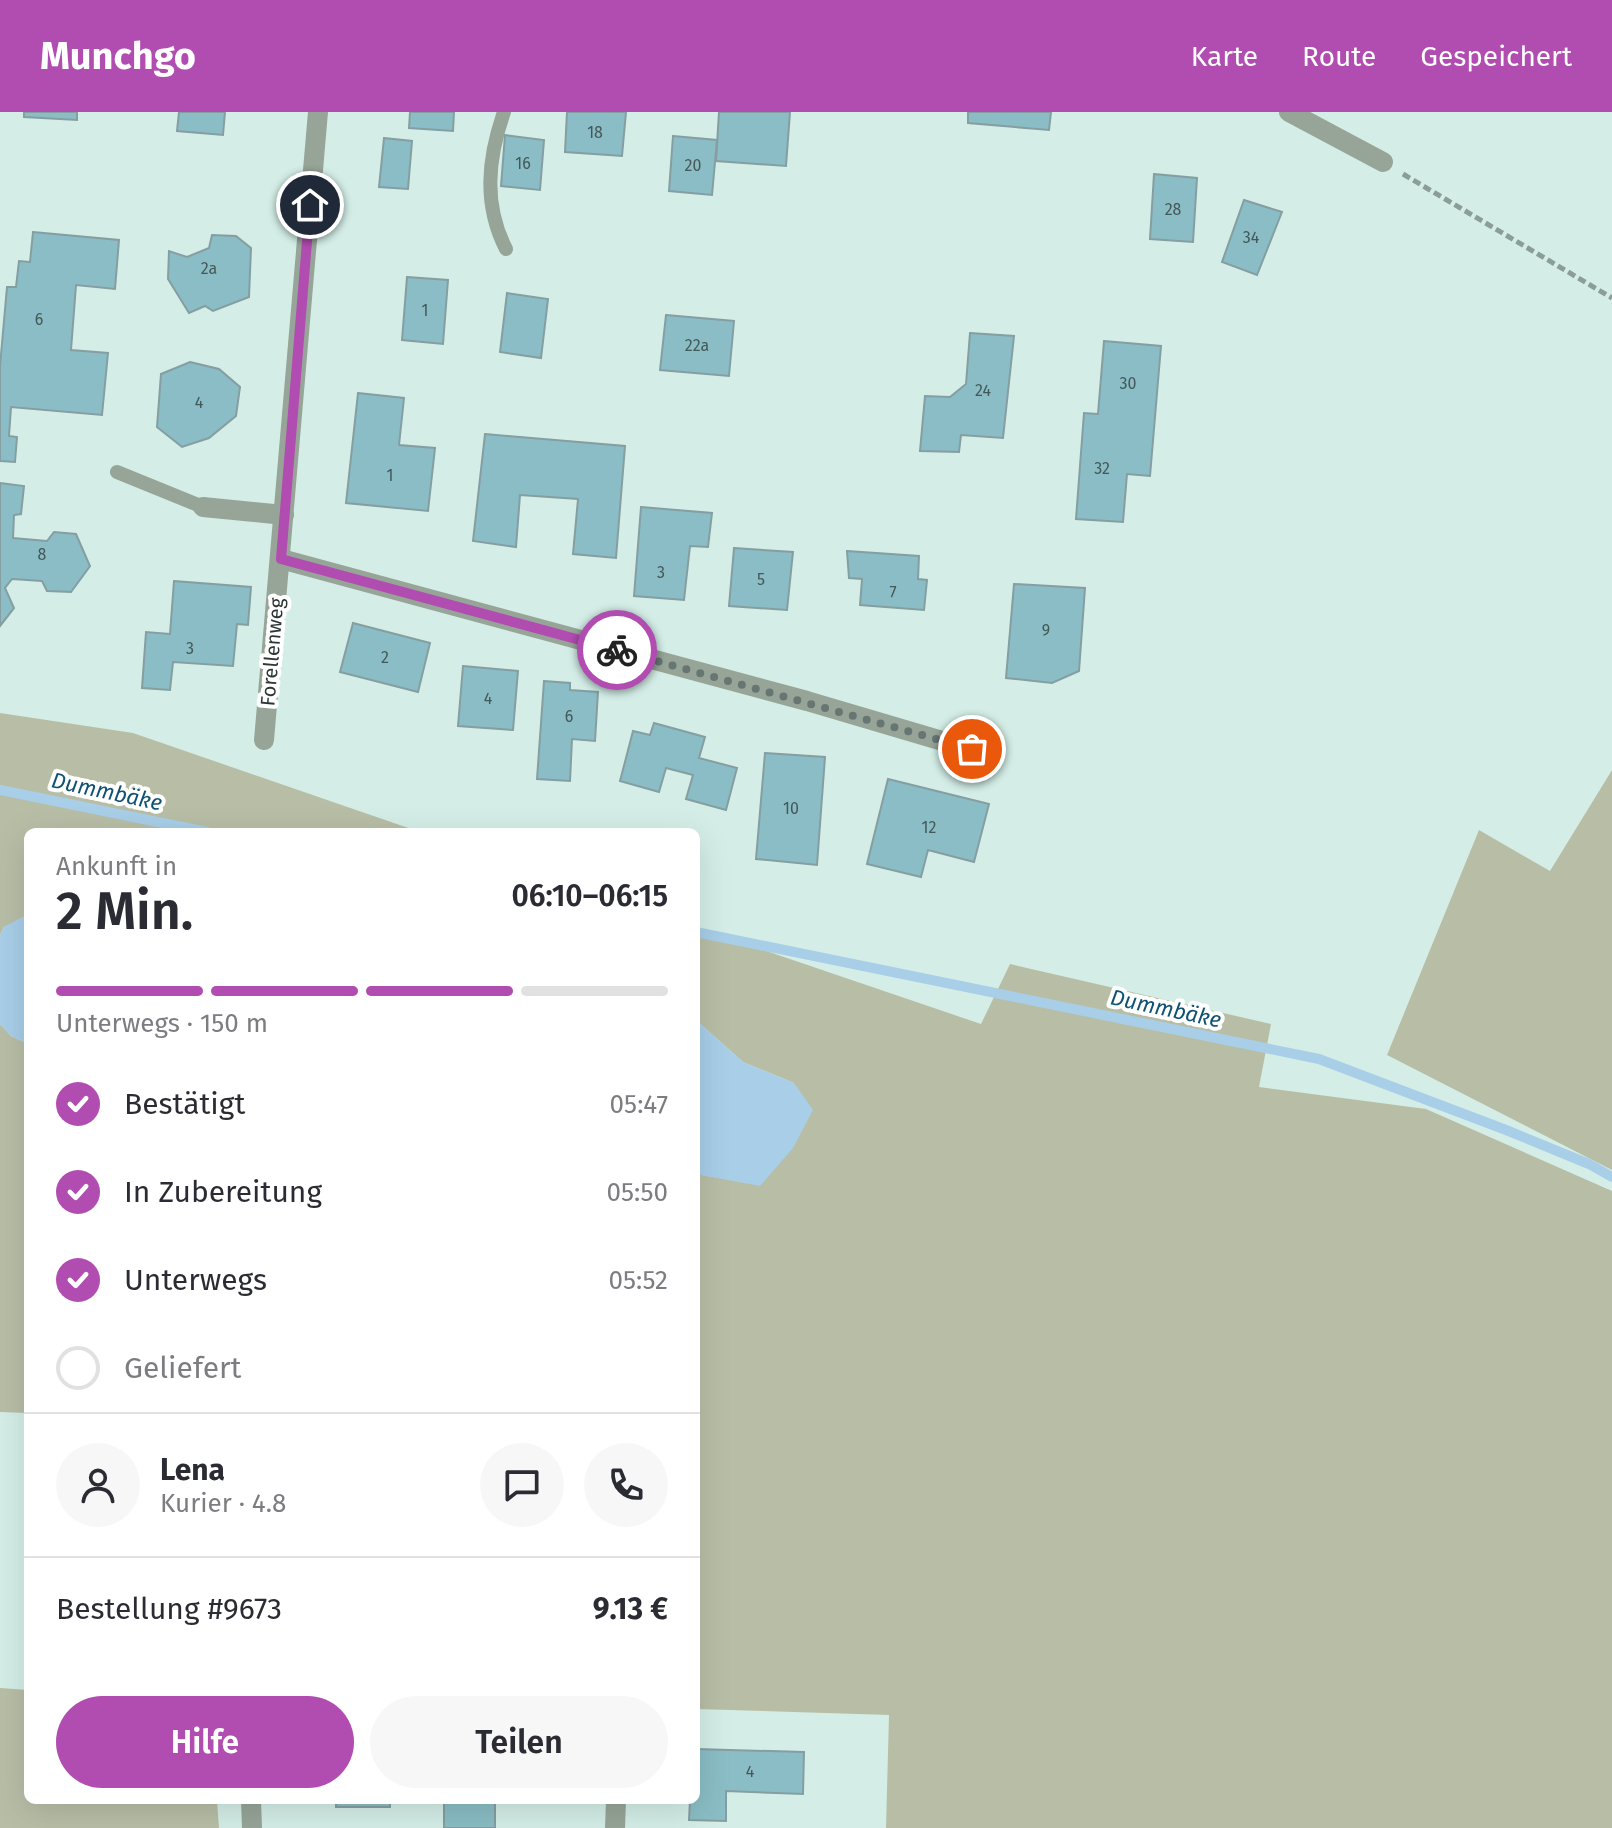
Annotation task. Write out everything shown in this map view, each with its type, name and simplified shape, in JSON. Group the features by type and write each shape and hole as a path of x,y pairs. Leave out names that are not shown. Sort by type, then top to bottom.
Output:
{"street":[{"name":"Forellenweg","path":"264,740 318,112"},
{"path":"1289,112 1383,162"},
{"path":"203,507 284,515"},
{"path":"281,559 807,701 990,755"},
{"path":"251,1804 252,1828"},
{"path":"615,1828 616,1804"}],"lane":[{"path":"504,112 495,139 489,198 493,224 506,249"},
{"path":"117,472 203,507"}],"path":[{"path":"1383,162 1612,298"}],"green space":[{"path":"0,713 133,733 408,828 24,828 24,918 4,927 0,935"},
{"path":"1612,770 1612,1170 1387,1055 1479,830 1550,871"},
{"path":"700,928 981,1024 1010,964 1271,1024 1259,1087 1426,1109 1612,1191 1612,1828 886,1828 889,1715 700,1709 700,1175 760,1185 794,1083 743,1062 700,1024"},
{"path":"0,1024 11,1036 24,1042 24,1413 0,1412"},
{"path":"0,1688 24,1690 24,1804 217,1804 219,1828 0,1828"}],"water":[{"path":"24,916 24,1042 11,1036 0,1024 0,935 4,927"},
{"path":"700,1024 743,1062 794,1083 813,1110 793,1148 760,1186 700,1175"}],"building":[{"path":"24,112 77,112 77,120 24,117"},
{"path":"179,112 225,112 223,135 177,131"},
{"path":"410,112 454,112 453,131 409,128"},
{"path":"567,112 626,112 622,156 565,152"},
{"path":"719,112 790,112 786,166 716,161"},
{"path":"968,112 1051,112 1049,130 968,123"},
{"path":"505,135 544,140 540,190 501,186"},
{"path":"673,136 717,140 712,195 669,191"},
{"path":"384,138 412,141 408,189 379,187"},
{"path":"1154,174 1197,178 1193,242 1150,239"},
{"path":"1244,200 1282,212 1257,275 1222,262"},
{"path":"33,232 119,240 115,289 76,285 71,350 108,353 102,415 11,407 9,436 17,437 15,462 0,461 0,366 7,287 16,287 19,261 30,262"},
{"path":"212,235 236,236 251,248 249,297 213,311 205,306 189,313 168,279 169,251 187,257 209,248"},
{"path":"407,277 448,280 443,344 402,340"},
{"path":"507,293 548,299 541,358 500,352"},
{"path":"666,315 734,321 729,376 660,370"},
{"path":"970,333 1014,336 1003,438 961,435 959,452 920,451 925,396 950,397 966,384"},
{"path":"1104,341 1161,346 1150,476 1127,474 1123,522 1076,519 1084,413 1098,414"},
{"path":"190,362 219,369 240,387 236,416 209,438 182,447 157,427 161,374"},
{"path":"358,393 404,398 399,445 435,448 428,511 346,503"},
{"path":"485,434 625,446 616,558 573,554 578,499 520,495 516,547 473,541"},
{"path":"0,483 24,486 21,514 14,515 13,538 47,541 54,532 76,534 90,566 71,592 47,591 42,581 12,579 5,588 14,608 0,626"},
{"path":"641,507 712,513 708,547 690,546 684,600 634,596"},
{"path":"734,548 793,552 787,610 729,606"},
{"path":"847,551 919,556 918,579 927,580 924,610 860,605 862,579 849,578"},
{"path":"174,581 251,587 248,625 237,624 233,666 173,662 170,690 142,688 146,632 170,634"},
{"path":"1014,584 1085,588 1079,671 1052,683 1006,678"},
{"path":"353,623 430,643 418,692 340,672"},
{"path":"463,666 518,671 513,730 458,726"},
{"path":"544,681 570,683 570,690 598,692 595,741 572,739 570,781 537,779"},
{"path":"654,723 705,737 699,758 737,768 726,810 686,799 693,775 666,768 659,792 620,781 633,731 650,735"},
{"path":"765,753 825,757 817,865 756,859"},
{"path":"888,779 989,804 974,862 928,850 921,877 867,864"},
{"path":"700,1749 804,1752 803,1794 726,1791 726,1821 689,1820 690,1804 700,1804"},
{"path":"336,1804 390,1804 390,1807 336,1807"},
{"path":"444,1804 495,1804 495,1828 444,1828"}],"waterway":[{"name":"Dummbäke","path":"0,790 187,828"},
{"name":"Dummbäke","path":"700,933 1319,1059 1506,1130 1589,1164 1612,1177"}],"way so far":[{"path":"617,650 972,749"}],"route":[{"path":"310,205 281,559 617,650"}]}
